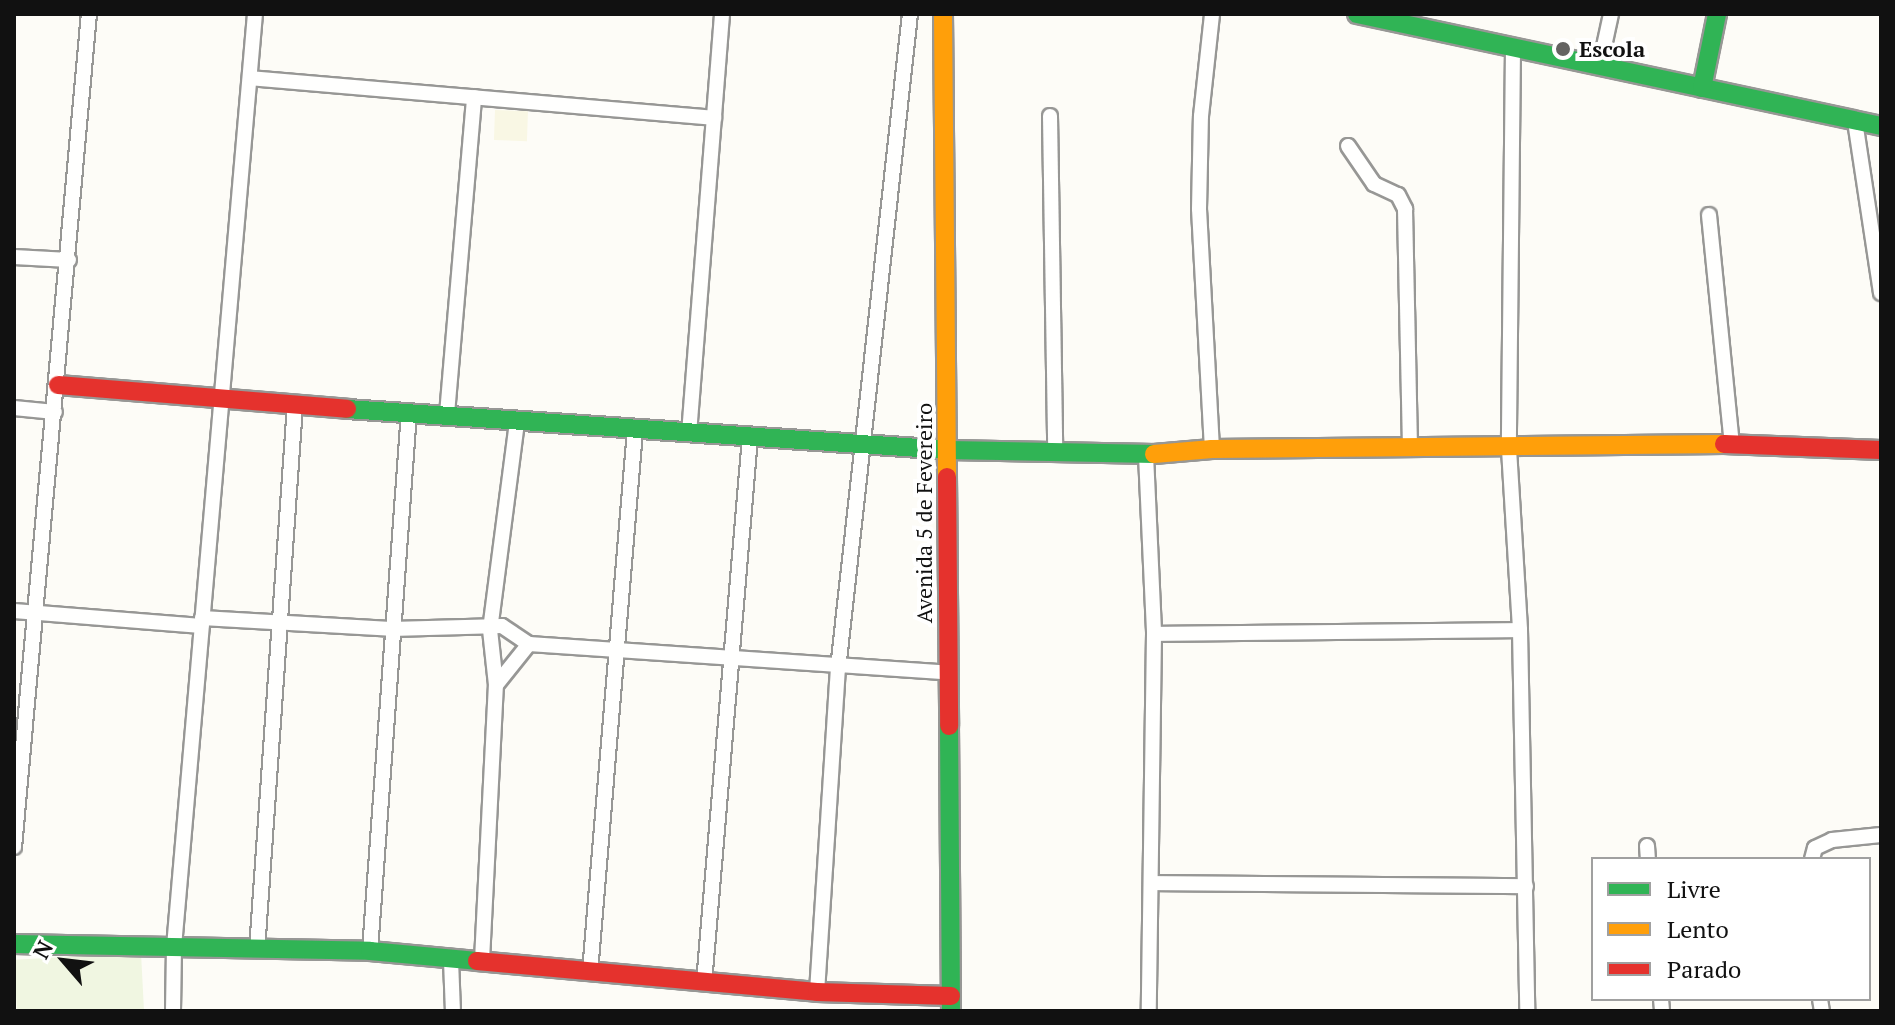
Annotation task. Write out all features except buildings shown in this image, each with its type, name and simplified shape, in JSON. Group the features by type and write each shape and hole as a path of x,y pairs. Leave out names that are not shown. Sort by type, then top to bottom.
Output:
{"street":[{"path":"14,847 89,14"},
{"path":"173,1011 174,947 255,14"},
{"path":"689,434 722,14"},
{"path":"817,992 838,669 910,14"},
{"name":"Avenida 5 de Fevereiro","path":"943,14 949,450 951,1004"},
{"path":"1212,14 1201,116 1199,209 1212,449"},
{"path":"1357,14 1881,126"},
{"path":"1600,65 1611,14"},
{"path":"1702,88 1717,14"},
{"path":"1513,48 1509,449 1520,630 1527,1011"},
{"path":"250,78 714,118"},
{"path":"447,414 474,97"},
{"path":"1050,116 1055,453"},
{"path":"1855,121 1881,293"},
{"path":"1348,146 1374,184 1398,195 1405,209 1410,449"},
{"path":"1709,215 1732,444"},
{"path":"14,257 69,260"},
{"path":"58,385 223,401 949,450 1146,455 1212,449 1509,449 1732,444 1881,450"},
{"path":"257,950 295,405"},
{"path":"14,408 55,412"},
{"path":"370,951 409,412"},
{"path":"482,960 496,685 490,630 517,421"},
{"path":"590,972 635,430"},
{"path":"704,983 727,659 750,437"},
{"path":"1146,455 1154,634 1149,1011"},
{"path":"14,611 391,629 512,629 529,644 616,654 949,673"},
{"path":"1154,634 1520,630"},
{"path":"496,685 529,644"},
{"path":"1813,857 1815,848 1832,840 1881,835"},
{"path":"1151,883 1526,886"},
{"path":"14,944 370,951 951,1004"},
{"path":"451,960 453,1011"}],"shaded area":[{"path":"495,110 528,111 527,141 494,140"}],"green space":[{"path":"141,953 144,1011 17,1011 14,960"}],"traffic: fast":[{"path":"1357,14 1881,126"},
{"path":"1702,88 1717,14"},
{"path":"347,409 949,450 1154,454"},
{"path":"949,726 951,1011"},
{"path":"14,944 370,951 477,961"}],"traffic: slow":[{"path":"943,14 947,477"},
{"path":"1154,454 1212,449 1724,444"}],"traffic: jam":[{"path":"58,385 347,409"},
{"path":"1724,444 1881,450"},
{"path":"947,477 949,726"},
{"path":"477,961 817,992 951,996"}],"place":[{"name":"Escola","path":"1563,49"}]}
